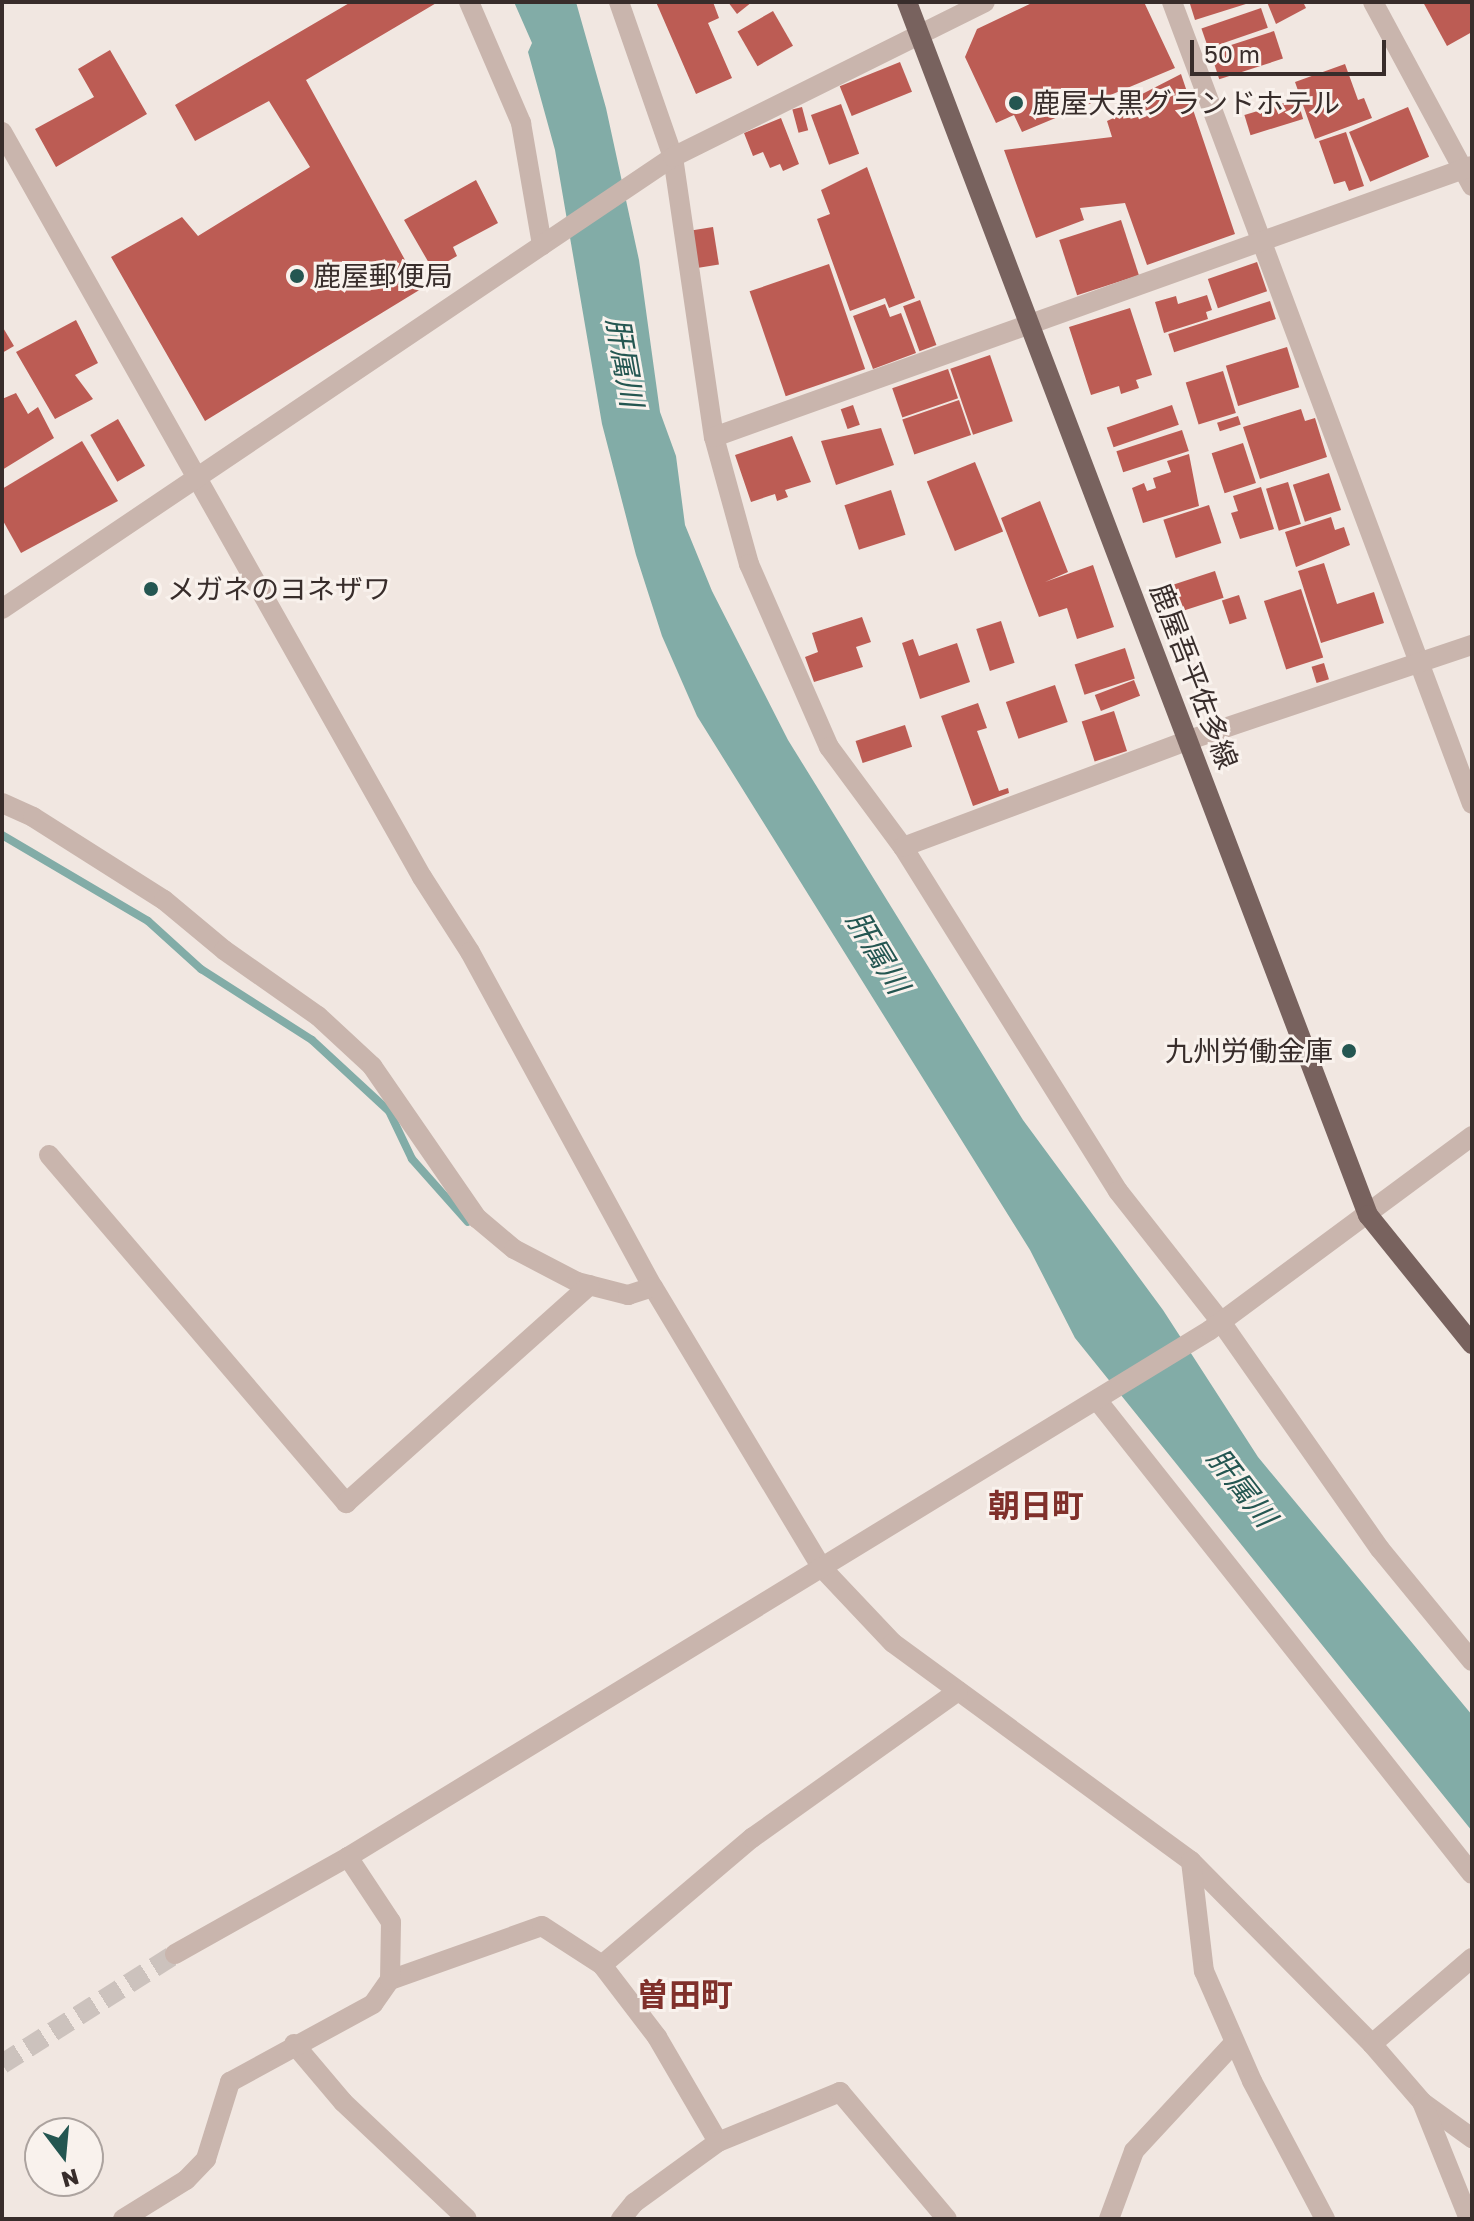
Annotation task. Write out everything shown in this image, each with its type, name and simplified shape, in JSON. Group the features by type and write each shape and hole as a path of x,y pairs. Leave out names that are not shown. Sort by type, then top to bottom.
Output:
{"main road":[{"name":"鹿屋吾平佐多線","path":"907,2 921,31 1032,323 1368,1215 1472,1344"}],"street":[{"path":"469,2 521,123 550,239"},
{"path":"619,2 667,161 714,437 749,564 829,747 903,847 1118,1191 1380,1549 1472,1661"},
{"path":"2,609 196,475 667,161 921,31 985,2"},
{"path":"1172,2 1423,662 1472,804"},
{"path":"714,437 1260,240 1469,174 1373,2"},
{"path":"2,132 422,877 470,952 653,1287 822,1568 893,1643 1191,1861 1372,2044 1422,2102 1472,2138"},
{"path":"903,847 1189,740 1472,645"},
{"path":"2,803 33,817 164,900 224,950 318,1016 372,1066 406,1109 442,1171 477,1218 514,1249 590,1285 628,1295 653,1287"},
{"path":"175,1954 348,1857 1216,1326 1472,1136"},
{"path":"49,1155 346,1503 590,1285"},
{"path":"1105,1395 1472,1874"},
{"path":"602,1965 752,1838 958,1691"},
{"path":"123,2219 186,2180 206,2159 230,2082 294,2044 373,2004 390,1980 391,1922 348,1857"},
{"path":"1191,1861 1204,1971 1234,2043 1325,2219"},
{"path":"390,1980 542,1926 602,1965 657,2037 718,2142"},
{"path":"1372,2044 1472,1958"},
{"path":"1109,2219 1134,2151 1234,2043"},
{"path":"294,2044 343,2102 467,2219"},
{"path":"621,2219 634,2203 718,2142 840,2092 947,2219"},
{"path":"1422,2102 1469,2219"}],"water":[{"name":"肝属川","path":"514,2 576,2 606,108 639,260 660,412 676,456 685,525 712,591 788,740 1023,1120 1163,1310 1258,1457 1472,1715 1472,1831 1075,1338 1030,1250 697,716 662,636 636,555 602,424 555,150 528,52 532,43"}],"building":[{"path":"351,2 438,2 306,80 421,289 205,421 111,257 182,217 198,236 310,167 269,101 195,141 175,105"},
{"path":"656,2 713,2 719,18 708,23 732,78 696,94"},
{"path":"728,2 752,2 737,14"},
{"path":"1034,2 1144,2 1175,68 1022,132 1014,115 996,123 965,57 977,29"},
{"path":"1267,2 1303,2 1306,8 1276,24"},
{"path":"1423,2 1472,2 1472,32 1447,46"},
{"path":"1249,3 1195,20 1190,4"},
{"path":"1261,8 1268,28 1208,48 1201,29"},
{"path":"773,11 793,46 757,66 737,32"},
{"path":"1274,31 1283,59 1219,79 1210,52"},
{"path":"110,50 147,114 56,167 35,129 94,97 78,69"},
{"path":"900,62 912,92 852,116 840,86"},
{"path":"1345,64 1358,100 1364,98 1372,118 1315,139 1295,82"},
{"path":"1181,74 1235,234 1147,265 1125,203 1080,208 1084,220 1036,238 1004,150 1112,137 1107,121 1118,116 1115,108"},
{"path":"1297,99 1303,119 1251,135 1244,115"},
{"path":"841,104 859,154 829,165 811,115"},
{"path":"802,107 808,130 799,133 792,110"},
{"path":"1408,107 1429,157 1370,182 1349,132"},
{"path":"781,118 799,164 783,171 780,164 770,168 763,152 753,156 744,133"},
{"path":"1346,132 1364,186 1349,191 1345,181 1334,184 1319,141"},
{"path":"867,167 915,298 889,308 885,298 850,311 817,219 830,214 821,190"},
{"path":"476,180 498,223 453,247 457,256 433,270 404,220"},
{"path":"1121,220 1139,275 1077,295 1059,240"},
{"path":"713,227 719,265 697,268 691,230"},
{"path":"1257,262 1267,291 1218,308 1208,279"},
{"path":"829,264 865,369 786,396 750,291"},
{"path":"1207,295 1212,310 1206,312 1208,319 1164,333 1155,302 1176,296 1178,304"},
{"path":"920,300 936,345 920,351 903,306"},
{"path":"1270,301 1276,319 1174,352 1168,334"},
{"path":"885,304 890,317 901,313 916,353 873,369 853,316"},
{"path":"1130,308 1152,375 1136,380 1139,388 1121,394 1119,386 1091,395 1069,327"},
{"path":"76,320 98,363 75,375 93,399 55,419 16,352"},
{"path":"2,326 14,346 2,353"},
{"path":"1287,347 1299,387 1238,406 1226,366"},
{"path":"990,355 1013,421 973,435 950,369"},
{"path":"948,369 958,398 902,418 892,388"},
{"path":"1223,371 1236,413 1199,424 1186,382"},
{"path":"16,393 28,414 38,407 54,438 2,470 2,399"},
{"path":"959,400 971,435 914,455 902,420"},
{"path":"853,405 860,425 848,429 841,409"},
{"path":"1172,405 1179,425 1114,447 1107,427"},
{"path":"1301,409 1305,421 1315,418 1327,457 1260,479 1243,427"},
{"path":"1238,416 1241,425 1220,431 1217,423"},
{"path":"118,419 145,466 117,482 90,435"},
{"path":"881,428 894,465 836,485 821,441"},
{"path":"1182,430 1189,451 1123,472 1116,451"},
{"path":"792,436 811,482 785,490 788,497 777,501 775,494 751,502 735,455"},
{"path":"82,441 118,501 21,553 2,519 2,489"},
{"path":"1243,443 1256,483 1225,493 1212,453"},
{"path":"1189,454 1199,506 1143,523 1132,488 1144,483 1147,491 1156,488 1153,478 1171,472 1167,461"},
{"path":"975,462 1003,532 955,551 927,481"},
{"path":"1329,473 1341,510 1305,522 1293,485"},
{"path":"1288,482 1301,524 1279,531 1266,489"},
{"path":"1261,487 1274,529 1240,539 1231,513 1238,511 1233,496"},
{"path":"891,490 906,535 859,550 844,505"},
{"path":"1040,501 1068,572 1045,582 1093,565 1114,627 1077,639 1067,608 1039,617 1001,518"},
{"path":"1209,505 1221,543 1176,558 1163,520"},
{"path":"1331,517 1335,530 1344,527 1350,545 1296,567 1285,532"},
{"path":"1324,563 1337,604 1374,592 1384,623 1321,643 1298,571"},
{"path":"1215,571 1224,598 1181,612 1172,585"},
{"path":"1301,589 1323,657 1286,670 1264,601"},
{"path":"1239,595 1247,619 1230,624 1222,601"},
{"path":"862,617 871,642 856,647 863,667 814,682 805,657 818,652 812,633"},
{"path":"1001,621 1015,663 990,671 976,629"},
{"path":"913,639 919,656 957,643 970,682 920,699 902,643"},
{"path":"1125,648 1135,678 1084,695 1075,664"},
{"path":"1324,663 1329,679 1317,683 1312,667"},
{"path":"1134,680 1140,696 1101,711 1095,695"},
{"path":"1055,685 1068,722 1019,739 1006,702"},
{"path":"978,703 987,728 977,731 999,791 1008,788 1009,793 973,806 941,716"},
{"path":"1114,711 1127,751 1095,761 1082,722"},
{"path":"905,725 912,747 863,763 856,741"}],"waterway":[{"path":"2,835 148,921 201,969 312,1040 389,1111 412,1159 468,1222"}],"tunnel":[{"path":"2,2064 175,1954"}],"place":[{"name":"鹿屋大黒グランドホテル","path":"1016,103"},
{"name":"鹿屋郵便局","path":"297,276"},
{"name":"メガネのヨネザワ","path":"151,589"},
{"name":"九州労働金庫","path":"1349,1051"}],"district":[{"name":"朝日町","path":"1036,1505"},
{"name":"曽田町","path":"685,1994"}]}
